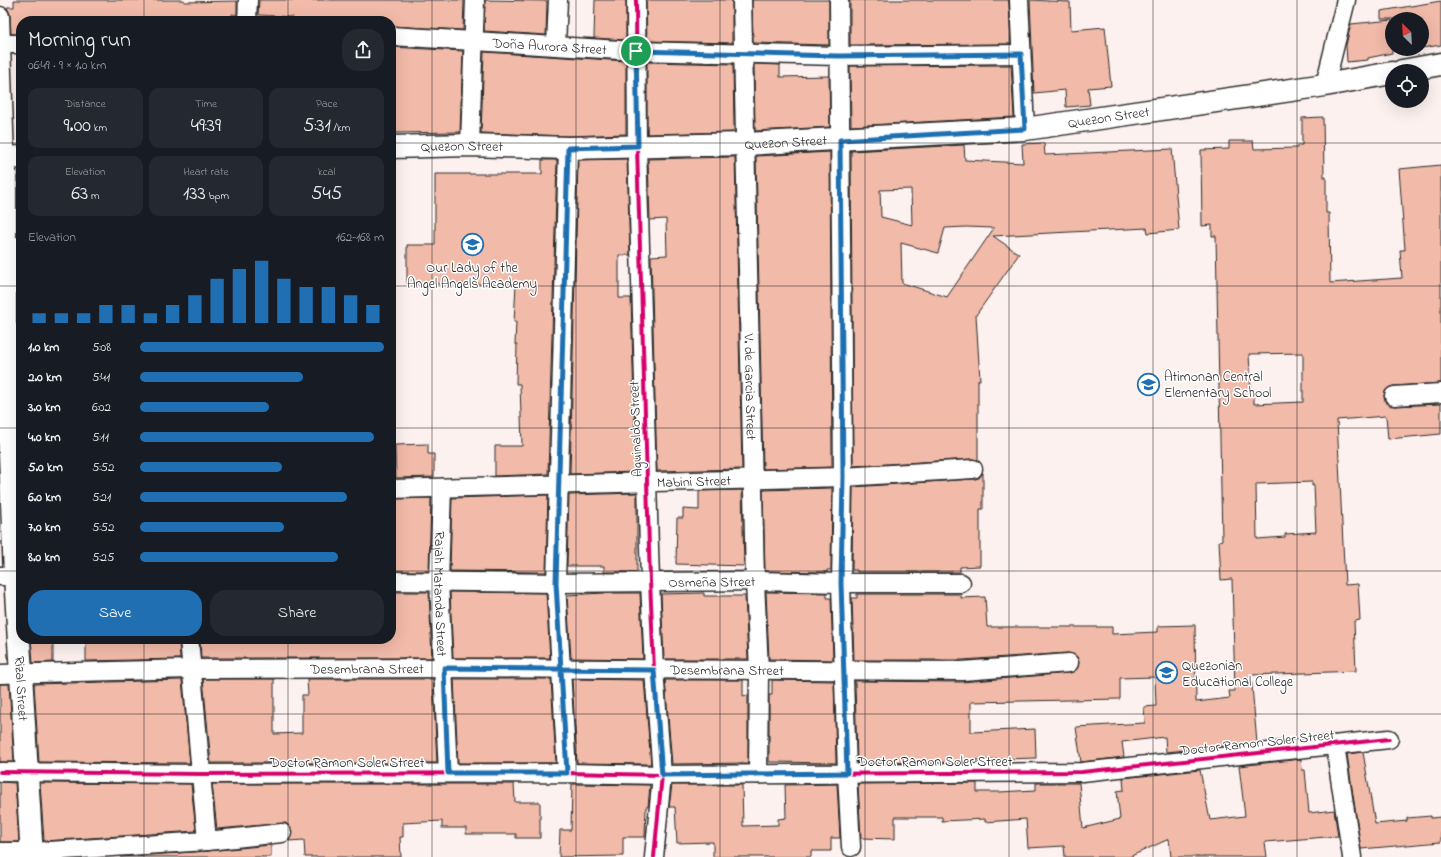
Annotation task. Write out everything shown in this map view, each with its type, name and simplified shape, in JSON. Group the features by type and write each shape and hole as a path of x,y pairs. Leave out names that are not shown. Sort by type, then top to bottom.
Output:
{"main road":[{"path":"1429,66 1441,64"},
{"name":"Quezon Street","path":"396,147 470,146 568,148 745,144 1025,129 1325,85 1385,74"},
{"name":"Rizal Street","path":"9,157 9,334 12,576 10,674 26,772 33,855"}],"street":[{"path":"247,16 248,0"},
{"path":"470,146 475,0"},
{"path":"556,46 558,0"},
{"name":"Aguinaldo Street","path":"636,0 638,146 650,581 654,670 662,775 654,857"},
{"name":"V. de Garcia Street","path":"742,0 755,581 759,671 758,774"},
{"path":"839,0 838,56 843,477 841,583 851,847"},
{"path":"1019,0 1025,129"},
{"path":"1325,85 1346,0"},
{"name":"Rizal Street","path":"0,16 0,44 9,157"},
{"name":"Doña Aurora Street","path":"396,36 636,51 838,56 1021,54"},
{"path":"0,44 16,44"},
{"path":"567,773 556,583 568,148"},
{"path":"1394,396 1441,393"},
{"name":"Mabini Street","path":"396,489 843,477 973,469"},
{"name":"Rajah Matanda Street","path":"442,488 439,581 448,773"},
{"name":"Osmeña Street","path":"396,581 556,583 755,581 961,583"},
{"path":"189,644 190,669 202,774 207,841"},
{"name":"Desembrana Street","path":"10,674 190,669 444,668 962,671 1069,663"},
{"name":"Doctor Ramon Soler Street","path":"0,772 202,774 567,773 662,775 1082,772 1389,739"},
{"path":"1335,745 1352,857"},
{"path":"0,852 33,855 207,841 282,833"}],"building":[{"path":"14,0 184,0 184,2 237,1 237,15 16,16 16,34 11,34 10,15 7,7 14,7"},
{"path":"259,0 464,0 463,30 396,26 396,16 258,15"},
{"path":"485,0 547,1 546,35 484,31"},
{"path":"595,0 626,0 626,40 594,38"},
{"path":"646,0 732,0 732,43 647,41"},
{"path":"752,0 829,0 829,45 753,43"},
{"path":"850,0 1009,0 1011,44 850,45"},
{"path":"1030,0 1070,2 1071,30 1105,27 1111,86 1088,88 1090,105 1066,107 1065,90 1034,93"},
{"path":"1441,1 1441,45 1429,47 1429,12 1385,12 1385,19 1381,19 1381,11"},
{"path":"1385,21 1385,54 1368,58 1368,60 1347,62 1346,45 1351,24"},
{"path":"396,47 463,51 460,132 396,133"},
{"path":"484,52 626,61 626,134 568,136 481,133"},
{"path":"647,62 733,64 734,132 647,134"},
{"path":"754,64 780,65 780,77 829,76 830,127 755,131"},
{"path":"1011,65 1014,117 851,126 850,66"},
{"path":"1323,117 1326,213 1329,213 1330,283 1402,278 1400,250 1405,250 1399,169 1441,165 1441,383 1393,386 1385,391 1384,396 1386,402 1394,406 1441,404 1441,434 1388,439 1386,416 1337,420 1345,585 1358,584 1360,620 1354,621 1356,671 1251,675 1257,743 1166,752 1165,737 1122,742 1124,757 1081,762 1076,727 1145,723 1144,707 1156,706 1155,677 1120,678 1120,699 971,702 971,732 1035,729 1036,758 976,760 976,762 857,763 855,681 962,682 1070,673 1075,671 1079,663 1077,657 1068,653 962,660 854,660 852,598 857,598 857,594 961,594 961,598 985,597 987,627 1112,627 1112,634 1158,632 1158,626 1195,625 1196,702 1230,698 1229,691 1235,691 1232,579 1221,580 1219,541 1222,540 1216,236 1212,236 1212,225 1202,226 1201,150 1229,149 1229,141 1253,141 1254,149 1297,148 1297,145 1302,145 1302,118","holes":["1303,353 1303,402 1254,404 1254,390 1251,390 1249,354","1312,482 1312,486 1314,485 1316,532 1285,534 1285,537 1257,539 1256,484"]},
{"path":"1044,143 1045,155 1172,149 1179,230 1148,233 1147,228 993,236 1019,254 976,315 980,380 978,380 978,460 972,459 853,466 851,151 964,145 965,160 1023,163 1022,144","holes":["911,189 912,225 881,217 880,190","945,228 994,228 947,297 902,283 901,243 938,253"]},
{"path":"830,152 832,467 763,469 756,156"},
{"path":"735,157 742,469 657,471 651,256 667,255 666,219 650,220 648,159"},
{"path":"627,159 630,255 619,255 619,298 631,298 636,472 570,474 578,160"},
{"name":"Our Lady of the Angel Angels Academy","path":"542,160 557,160 548,474 495,476 495,446 522,446 520,384 516,384 517,344 515,344 516,322 514,322 516,284 407,284 407,245 435,245 435,174 542,174"},
{"path":"428,444 428,454 434,454 434,477 396,478 396,445"},
{"path":"983,473 983,509 980,509 980,566 960,567 960,572 857,572 857,570 852,570 853,487 974,479 979,478"},
{"path":"832,488 831,570 827,570 827,572 765,571 763,490"},
{"path":"742,490 744,566 676,564 677,518 683,518 683,509 699,510 699,491"},
{"path":"637,493 637,572 604,572 604,566 567,566 569,495"},
{"path":"548,495 546,572 450,571 452,498"},
{"path":"431,498 429,571 396,571 396,499"},
{"path":"396,592 429,592 432,658 201,658 200,644 396,644"},
{"path":"450,592 546,593 550,658 453,658"},
{"path":"766,592 827,593 827,598 831,598 833,660 769,659"},
{"path":"640,593 643,659 571,658 567,595"},
{"path":"704,593 704,596 745,596 748,659 664,659 661,594"},
{"path":"31,644 53,644 53,662 33,663"},
{"path":"86,644 179,644 180,659 86,661"},
{"path":"203,679 274,679 274,734 302,733 302,695 308,695 307,679 433,679 437,763 211,763"},
{"path":"454,679 551,679 556,763 458,763"},
{"path":"572,679 644,680 651,764 577,763"},
{"path":"182,680 190,763 39,762 34,684"},
{"path":"665,680 743,680 743,696 748,695 748,763 672,764"},
{"path":"772,680 834,681 836,763 769,762 769,695 772,695"},
{"path":"0,684 9,684 14,762 0,762"},
{"path":"1363,752 1375,824 1407,821 1407,818 1431,816 1431,818 1441,817 1441,842 1361,849 1347,754"},
{"path":"1301,759 1302,770 1305,770 1309,813 1334,810 1338,836 1265,842 1267,857 1171,857 1169,839 1129,857 1065,857 1064,846 1028,848 1026,819 985,822 985,819 942,821 942,817 895,817 895,839 861,838 858,784 977,783 977,792 999,792 1036,790 1036,783 1079,783 1083,828 1120,819 1117,791 1124,790 1123,778 1200,770 1210,820 1245,816 1239,766"},
{"path":"0,782 15,783 19,842 0,842"},
{"path":"40,783 191,784 196,831 44,841"},
{"path":"212,784 514,784 515,802 540,802 540,838 516,838 516,834 466,834 466,828 442,828 442,821 403,823 403,837 400,837 401,857 305,857 304,840 289,841 292,832 286,823 217,829"},
{"path":"572,784 650,785 648,807 646,807 645,837 623,837 623,856 559,857 560,830 571,830"},
{"path":"837,784 840,838 831,838 831,851 811,851 811,857 713,857 713,842 677,843 675,807 669,807 672,785 742,785 743,826 778,825 778,819 786,818 785,785"},
{"path":"271,845 271,857 120,857 208,851"}],"cycle path":[{"path":"636,0 637,147 650,581 654,670 662,775 654,857"},
{"path":"0,772 202,774 567,773 662,775 1082,772 1389,739"}],"place":[{"name":"Our Lady of the Angel Angels Academy","path":"472,245"},
{"name":"Atimonan Central Elementary School","path":"1149,384"},
{"name":"Quezonian Educational College","path":"1167,673"}],"route":[{"path":"636,51 638,146 568,148 556,583 562,669 567,773 448,773 444,668 562,669 654,670 662,775 847,773 841,583 843,477 840,140 1025,129 1021,54 838,56 636,51"}]}
